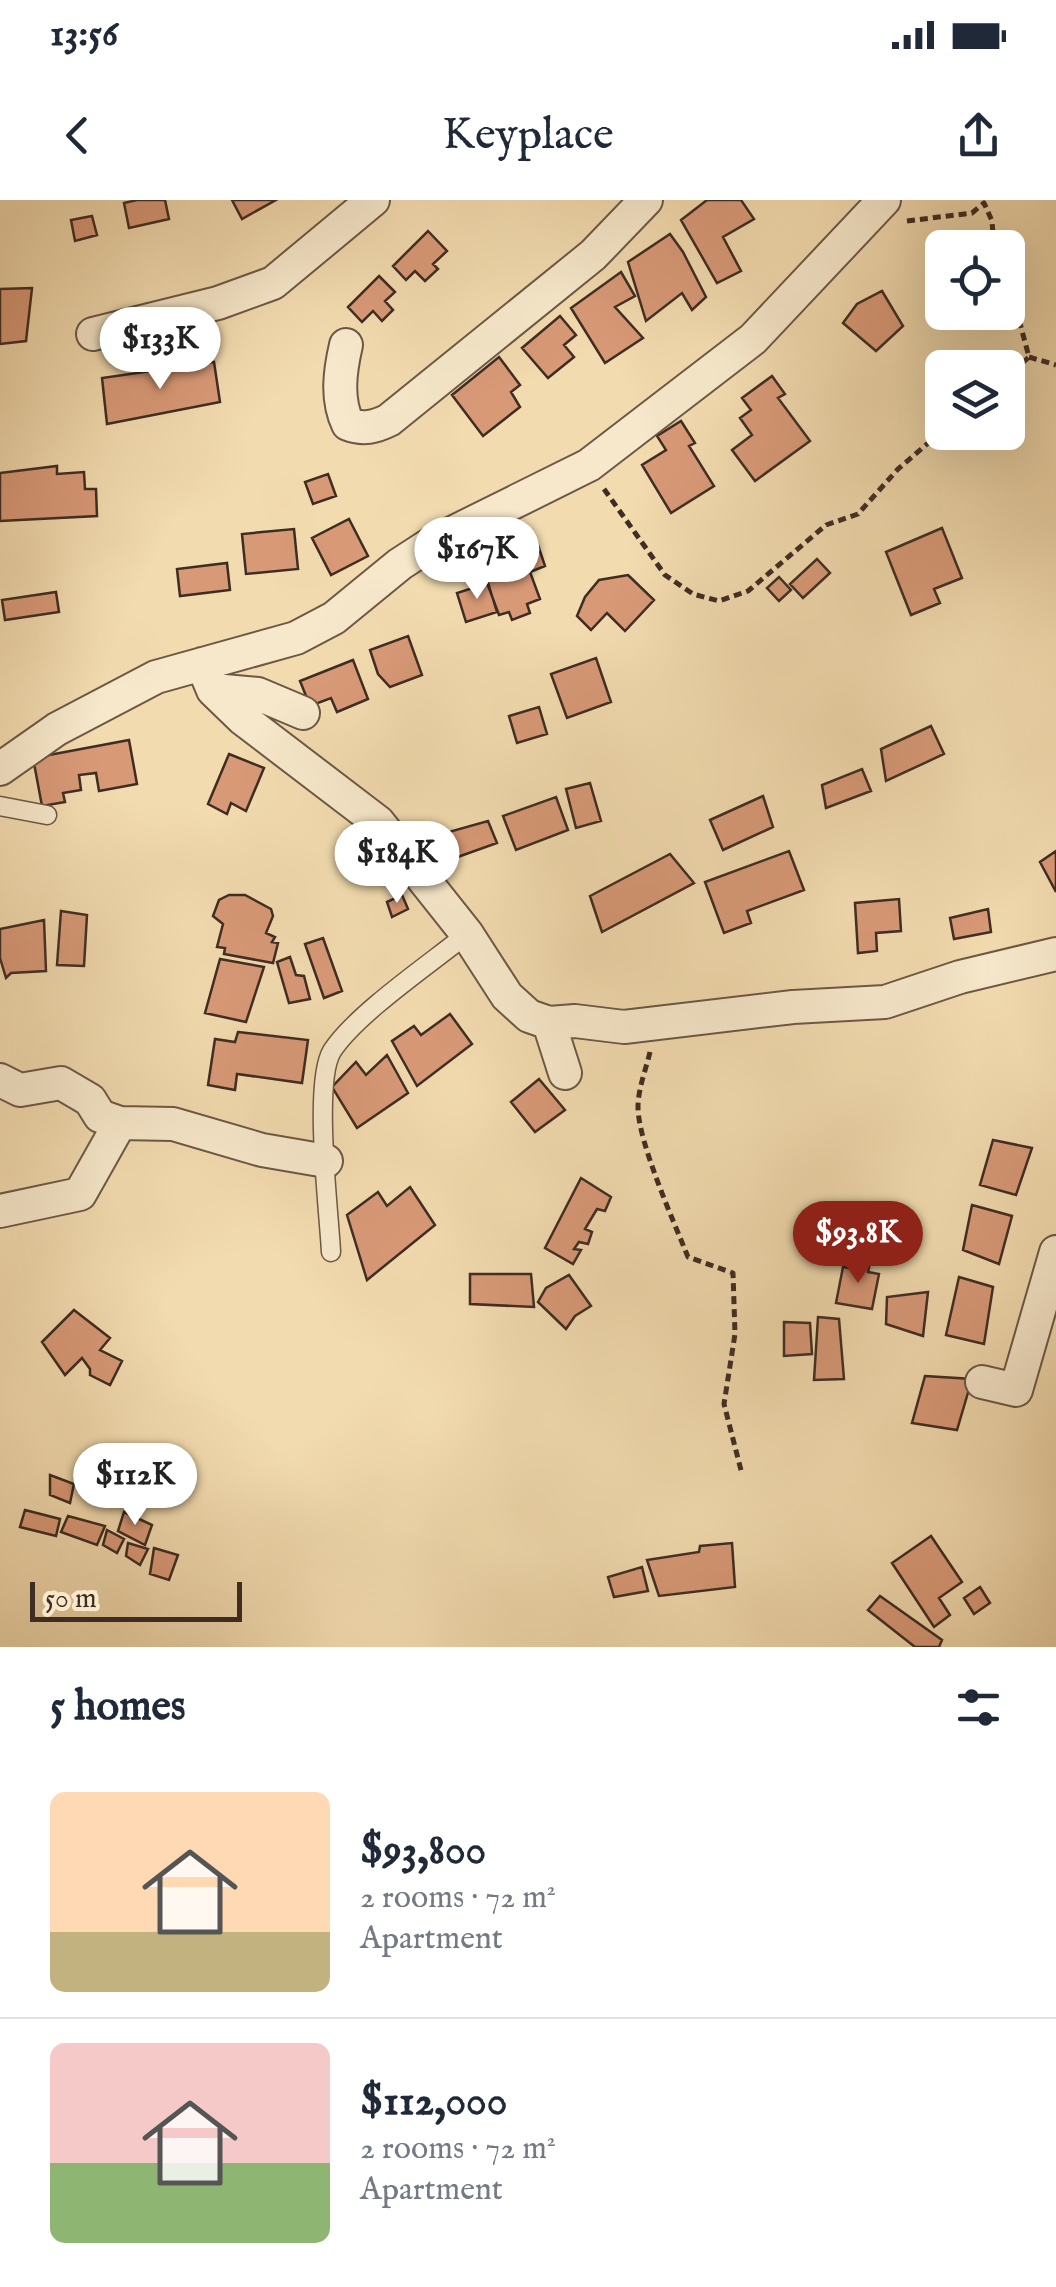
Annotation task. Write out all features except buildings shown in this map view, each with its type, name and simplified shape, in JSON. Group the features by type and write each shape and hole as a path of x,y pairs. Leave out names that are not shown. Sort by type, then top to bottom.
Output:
{"street":[{"path":"94,334 218,303 273,283 373,200"},
{"path":"346,345 341,407 348,424 358,428 378,426 593,255 646,200"},
{"path":"208,677 334,618 400,564 434,542 589,466 753,340 884,200"},
{"path":"0,769 57,730 156,677 208,677 303,713"},
{"path":"208,677 243,719 378,822 467,934 508,996 528,1016 549,1024 575,1022 624,1028 793,1007 884,1002 960,977 1056,954"},
{"path":"549,1024 566,1072"},
{"path":"0,1080 20,1090 61,1082 90,1100 100,1116 120,1123 174,1124 262,1150 326,1161"},
{"path":"0,1211 80,1194 120,1123"},
{"path":"982,1382 1016,1390 1056,1252"}],"lane":[{"path":"0,806 47,814"},
{"path":"332,1252 324,1088 330,1054 397,989 467,934"}],"path":[{"path":"860,228 972,213 984,203 993,230"},
{"path":"1021,330 1029,357"},
{"path":"1029,357 1056,365"},
{"path":"1025,361 1029,357"},
{"path":"589,466 629,528 666,575 693,594 718,600 748,591 826,525 858,514 925,446"},
{"path":"650,1047 638,1108 649,1154 670,1212 688,1257 733,1273 735,1334 724,1404 742,1474"}]}
